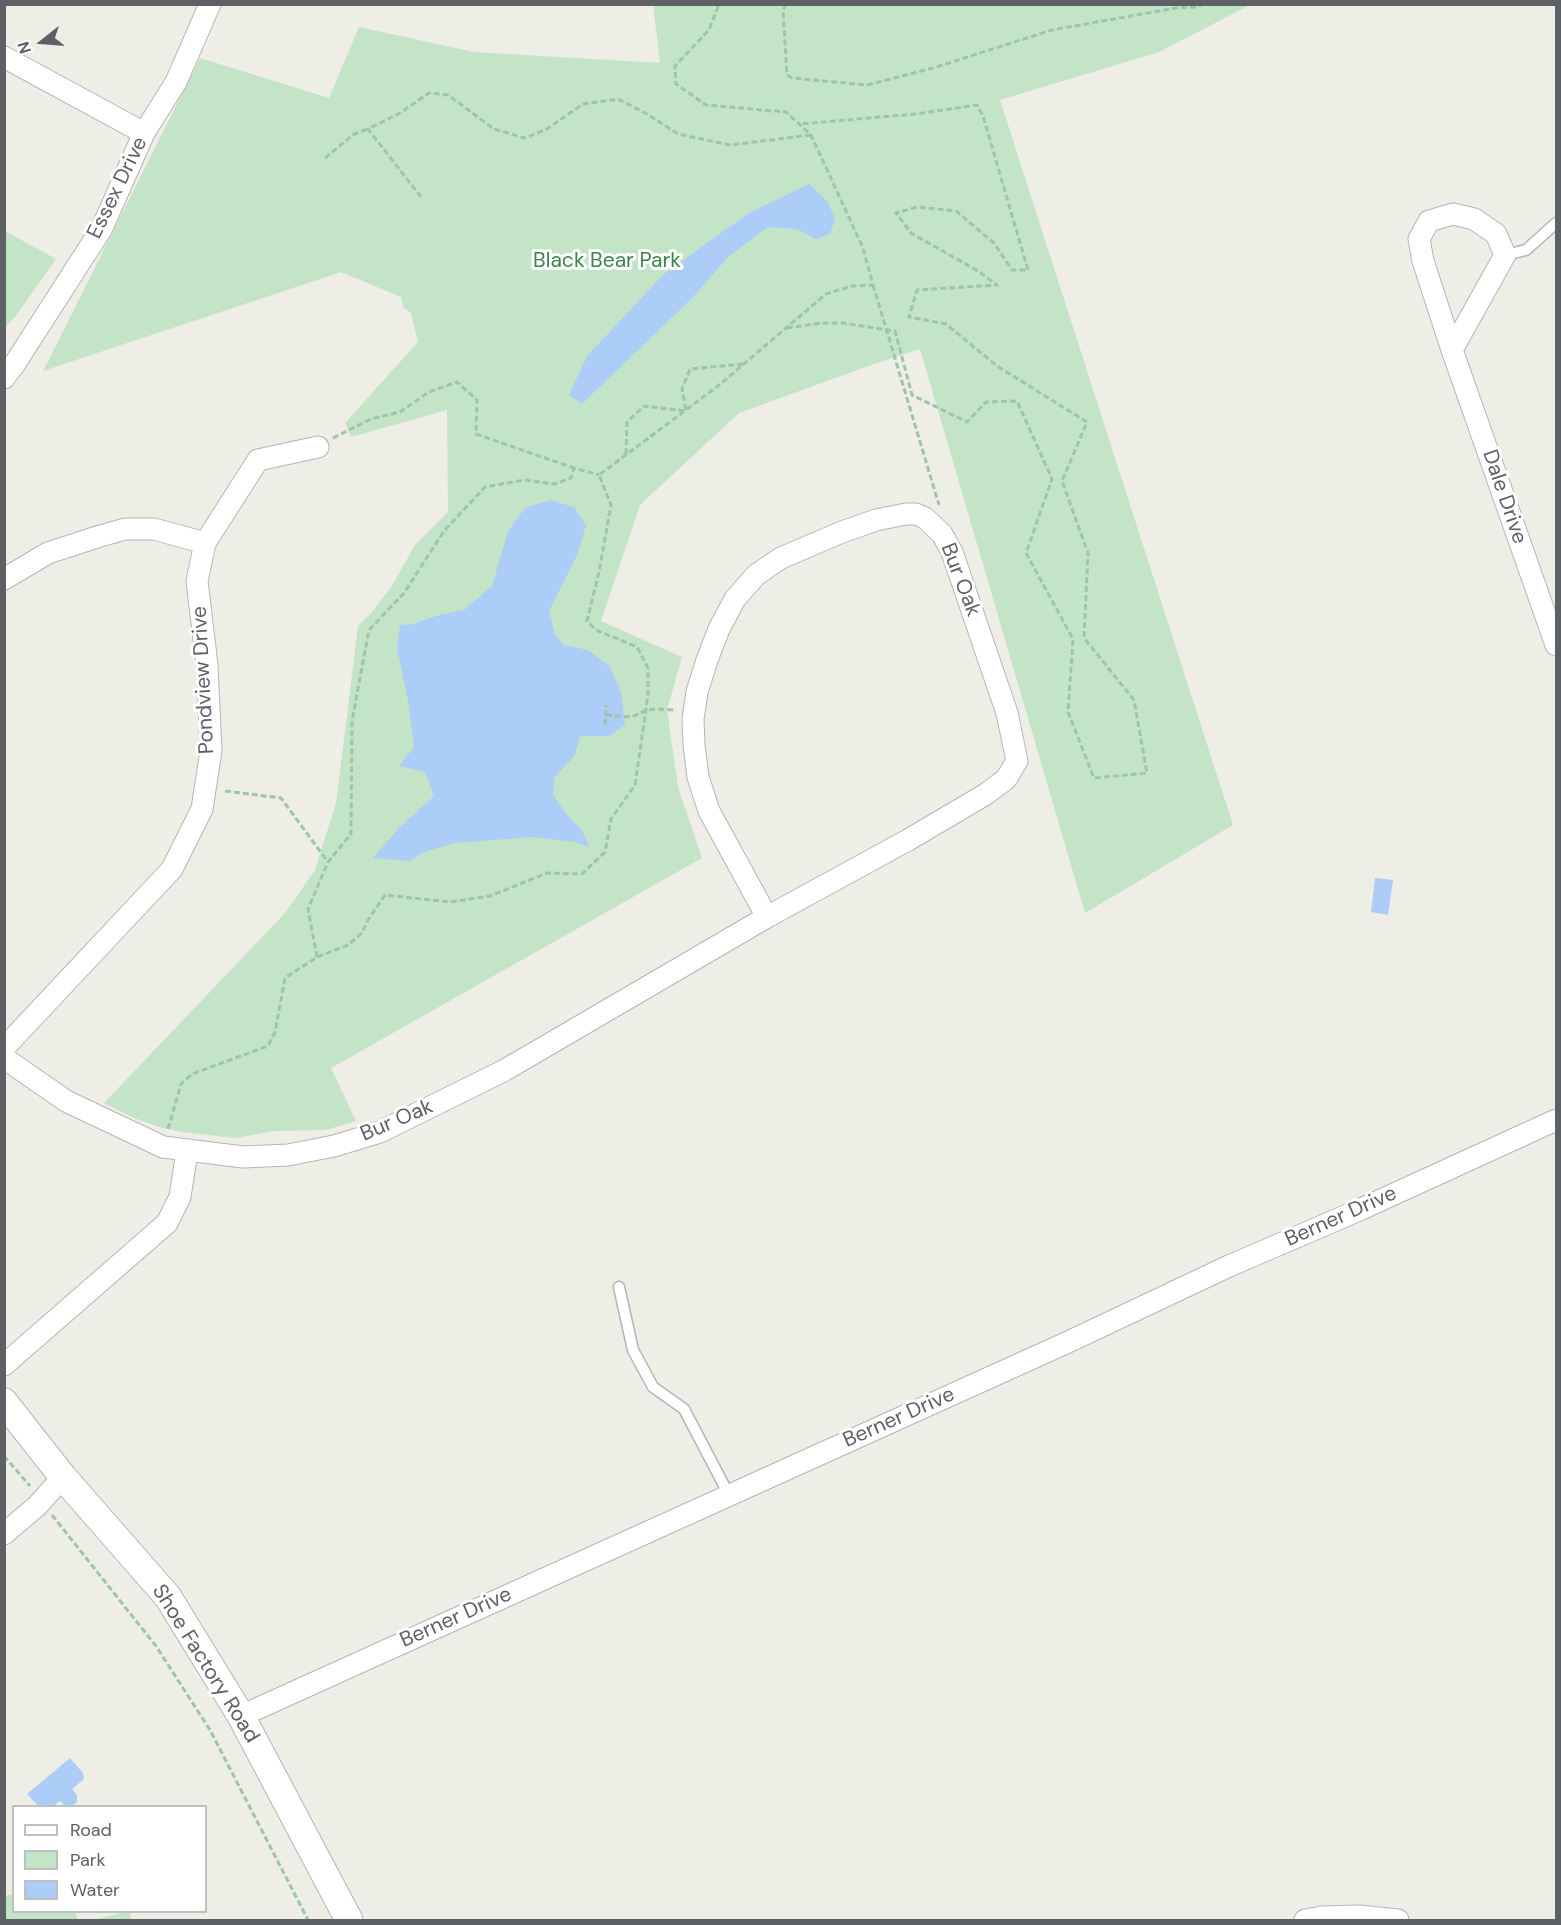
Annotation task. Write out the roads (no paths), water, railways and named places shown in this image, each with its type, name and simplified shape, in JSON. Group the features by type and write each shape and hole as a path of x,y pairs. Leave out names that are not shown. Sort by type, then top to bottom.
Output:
{"street":[{"name":"Essex Drive","path":"8,372 102,228 144,133 176,82 210,4"},
{"path":"4,57 144,133"},
{"name":"Dale Drive","path":"1505,255 1496,234 1474,219 1453,214 1429,221 1419,239 1423,261 1452,350 1557,645"},
{"path":"1452,350 1505,255"},
{"name":"Pondview Drive","path":"4,1048 172,869 202,810 211,751 207,665 197,581 205,543 258,460 318,447"},
{"name":"Bur Oak","path":"4,1058 66,1101 163,1147 243,1157 288,1155 334,1146 380,1132 505,1070 767,917 908,840 986,794 1006,779 1017,761 1007,713 952,552 942,534 916,514 876,520 781,558 756,574 735,599 719,629 697,692 694,711 694,745 698,777 710,811 767,917"},
{"path":"4,579 48,554 124,529 154,529 205,543"},
{"name":"Berner Drive","path":"241,1716 1129,1314 1228,1266 1357,1211 1557,1120"},
{"path":"4,1365 166,1223 180,1197 187,1151"},
{"name":"Shoe Factory Road","path":"4,1402 63,1477 168,1597 241,1716 349,1920"},
{"path":"4,1534 42,1501 63,1477"},
{"path":"1305,1920 1359,1916 1398,1920"}],"lane":[{"path":"1505,255 1526,250 1557,223"},
{"path":"618,1287 633,1350 653,1387 684,1408 729,1495"}],"water":[{"path":"809,184 828,202 835,219 830,234 816,239 797,229 768,227 729,256 693,297 582,404 569,395 587,356 664,274 749,213"},
{"path":"550,500 574,507 586,525 578,553 549,611 555,635 564,645 588,650 610,667 621,692 625,725 610,736 580,736 575,755 554,778 553,795 567,815 581,829 590,847 575,842 533,837 455,843 424,852 410,861 373,858 399,828 434,796 425,772 399,766 414,747 408,701 397,648 400,625 413,624 464,610 492,586 508,531 525,508"},
{"path":"1375,878 1393,880 1388,915 1371,912"},
{"path":"70,1758 83,1773 84,1779 72,1789 77,1795 77,1802 73,1805 64,1805 60,1801 54,1805 37,1805 27,1794"}],"park label":[{"name":"Black Bear Park","path":"607,261"}]}
